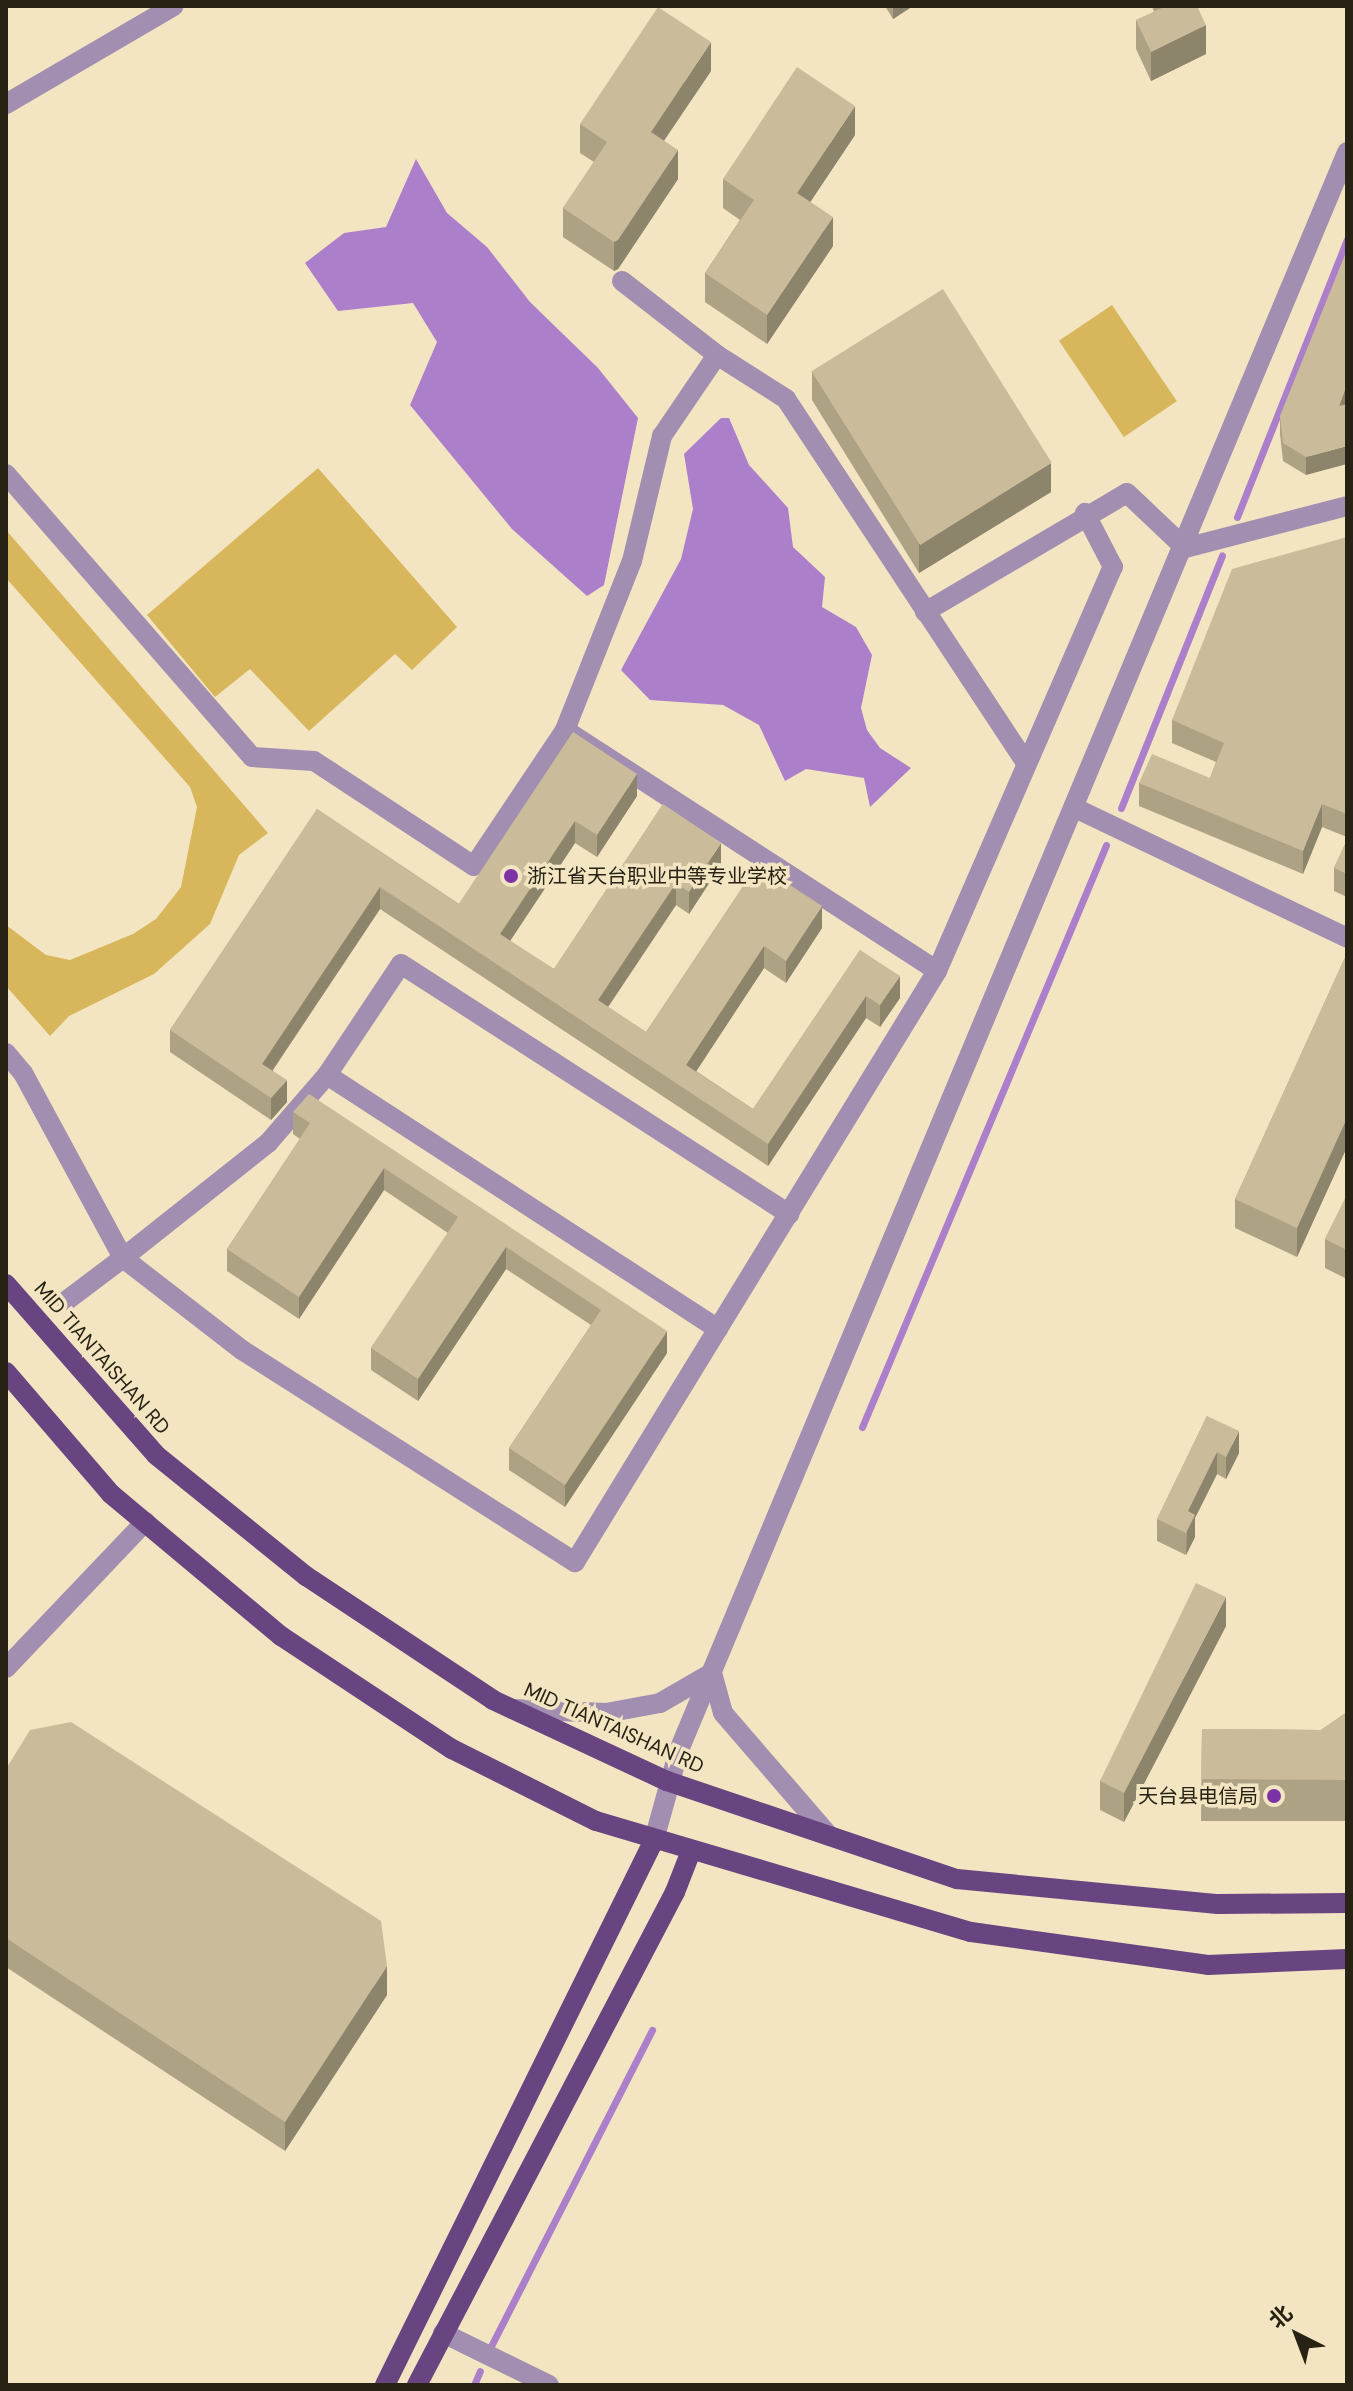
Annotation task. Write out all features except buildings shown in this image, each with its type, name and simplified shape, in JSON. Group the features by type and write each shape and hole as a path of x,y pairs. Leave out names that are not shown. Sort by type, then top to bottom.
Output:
{"main road":[{"name":"MID TIANTAISHAN RD","path":"6,1284 156,1455 226,1516 318,1584 513,1709 667,1781 957,1879 1218,1904 1347,1903"},
{"path":"6,1372 111,1494 281,1636 452,1749 596,1821 971,1932 1208,1965 1347,1959"},
{"path":"385,2385 654,1840"},
{"path":"417,2385 675,1892 691,1851"}],"street":[{"path":"6,104 174,6"},
{"path":"654,1840 667,1781 1185,548 1347,152"},
{"path":"622,281 717,355 786,399 1027,764"},
{"path":"6,474 252,757 314,761 474,866 565,730 632,561 662,436 717,355"},
{"path":"925,612 1085,513 1127,493 1185,548"},
{"path":"1185,548 1347,506"},
{"path":"6,1053 23,1073 123,1258 242,1350 575,1562 937,971 1113,567 1085,513"},
{"path":"565,730 937,971"},
{"path":"1075,808 1347,938"},
{"path":"66,1301 268,1143 327,1075 401,964 789,1214"},
{"path":"327,1075 718,1329"},
{"path":"6,1668 145,1522"},
{"path":"513,1709 606,1713 660,1703 712,1673"},
{"path":"712,1673 723,1713 829,1836"},
{"path":"443,2333 549,2385"}],"shaded area":[{"path":"416,159 447,213 487,247 530,302 598,368 638,418 604,585 587,596 512,529 410,405 437,342 413,303 338,311 305,263 344,233 386,227"},
{"path":"1112,305 1177,401 1124,437 1059,341"},
{"path":"721,418 729,418 749,465 788,508 793,547 825,577 822,607 856,627 872,655 861,708 867,730 880,748 911,768 870,807 864,778 806,769 785,781 759,725 723,705 650,700 621,670 681,559 693,509 684,454"},
{"path":"318,468 457,627 412,670 395,654 309,731 250,669 215,697 147,615"},
{"path":"6,530 268,833 239,855 210,924 154,974 69,1016 50,1036 6,986 6,925 46,955 70,960 133,934 156,919 181,887 197,807 190,787 6,578"}],"waterway":[{"path":"1237,517 1347,239"},
{"path":"1121,808 1222,555"},
{"path":"862,1427 1106,845"},
{"path":"490,2348 652,2030"},
{"path":"474,2385 480,2371"}],"place":[{"name":"浙江省天台职业中等专业学校","path":"511,876"},
{"name":"天台县电信局","path":"1274,1796"}]}
